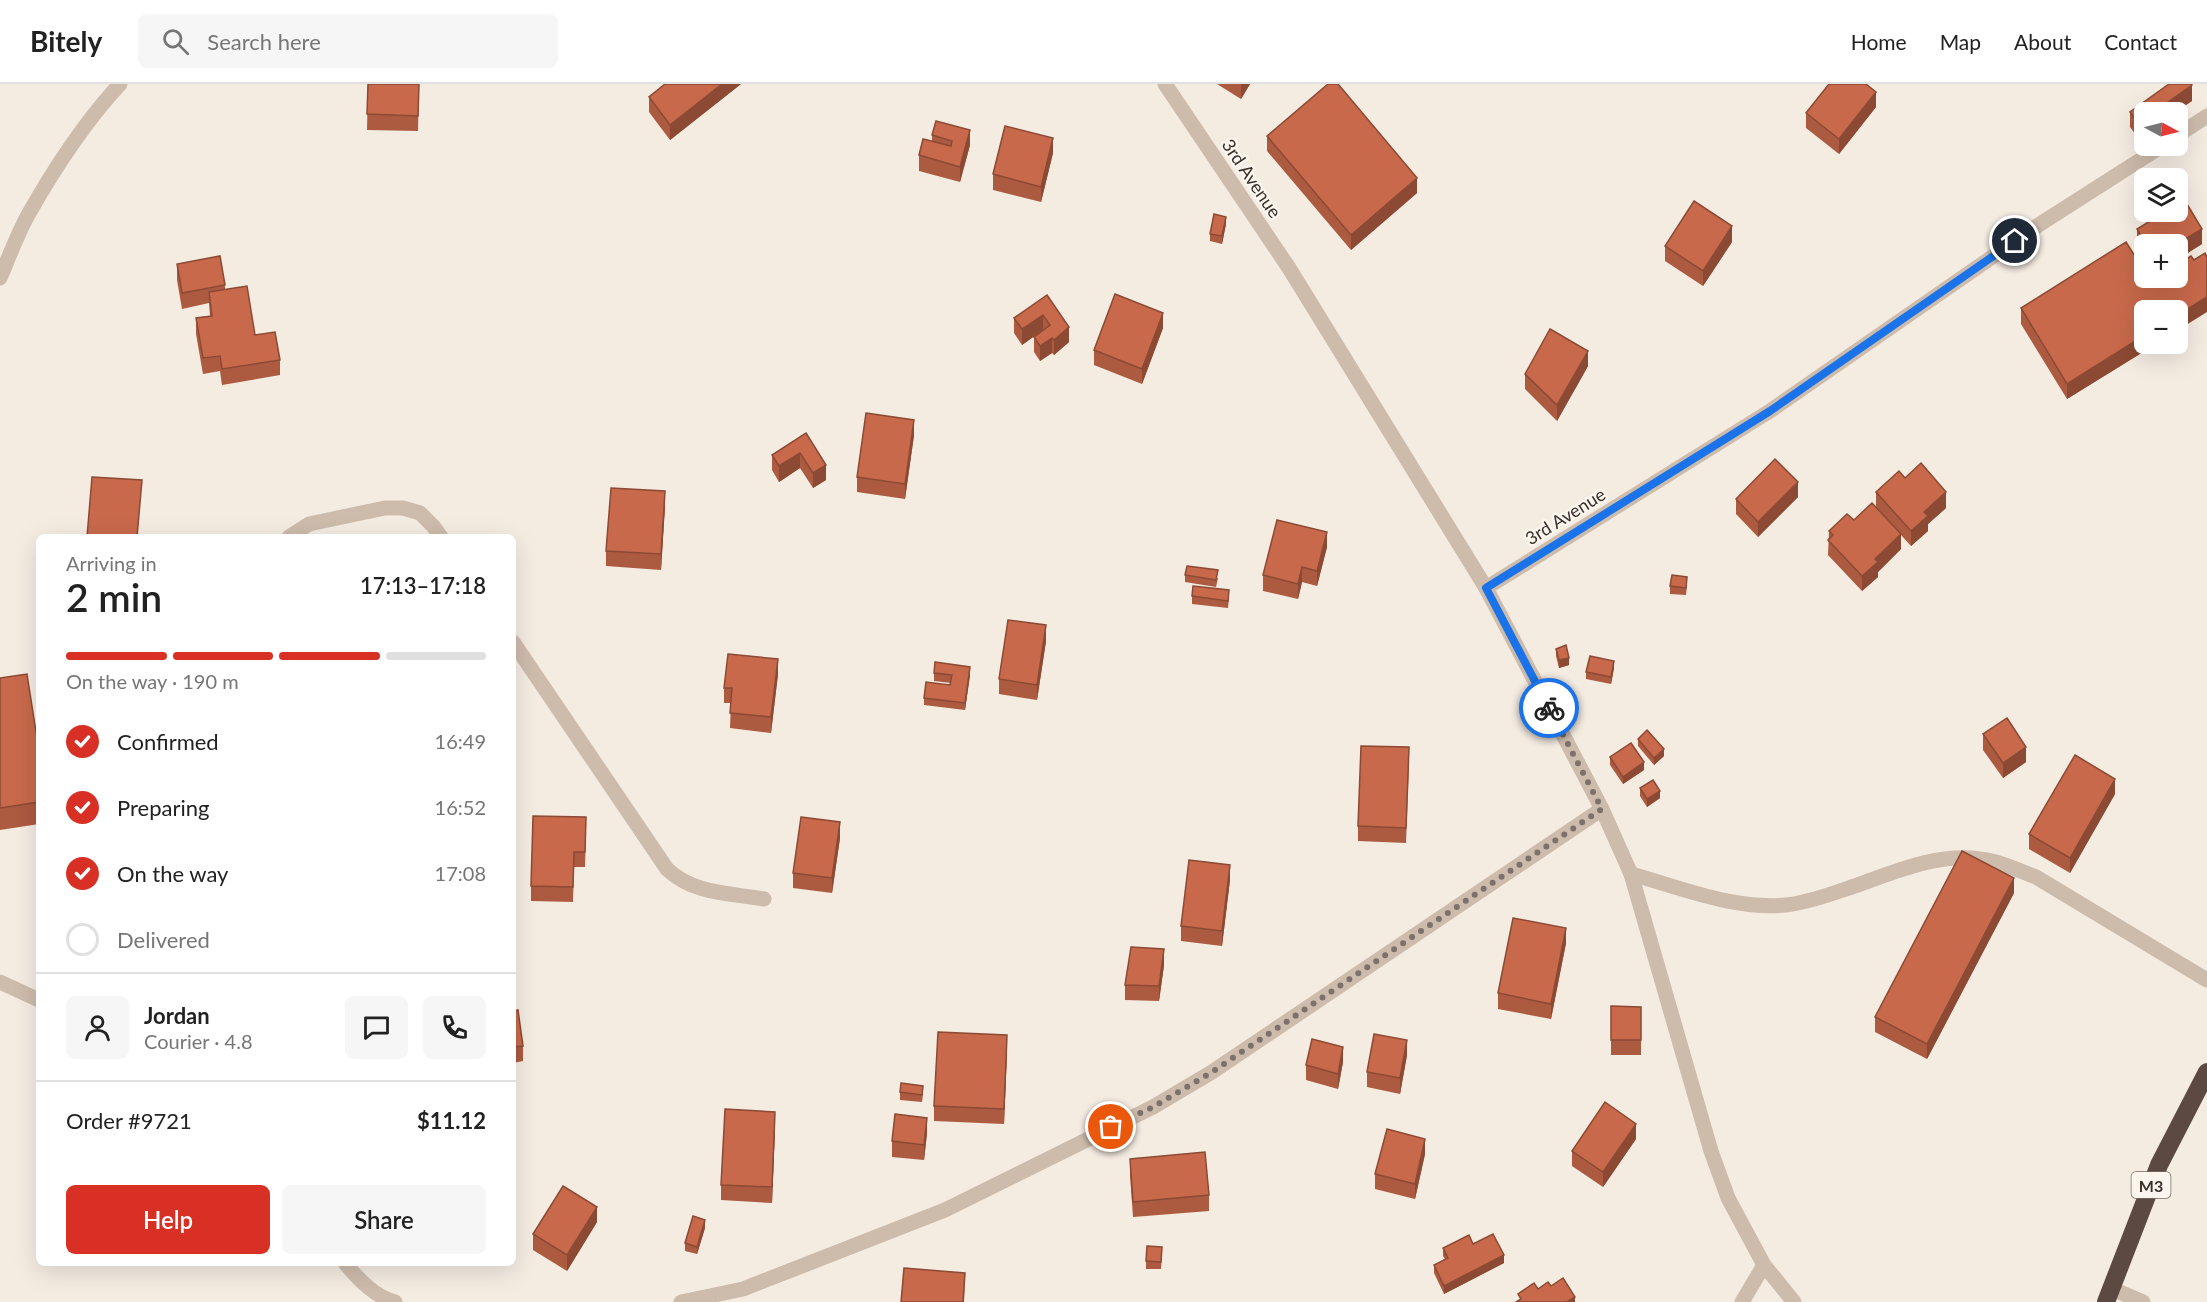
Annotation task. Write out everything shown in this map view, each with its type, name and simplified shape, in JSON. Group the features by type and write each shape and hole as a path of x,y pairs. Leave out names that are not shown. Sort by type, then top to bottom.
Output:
{"highway":[{"name":"M3","path":"2108,1295 2159,1165 2207,1072"}],"street":[{"path":"0,278 27,217 62,159 97,109 120,84"},
{"name":"3rd Avenue","path":"1165,84 1289,268 1486,588 1770,411 2034,228 2146,156"},
{"path":"2188,129 2207,117"},
{"path":"294,534 309,524 385,508 404,508 420,513 439,534"},
{"path":"1486,588 1602,809 1631,874 1712,1151 1728,1198 1764,1265 1794,1302"},
{"path":"516,646 667,869 679,880 695,888 764,899"},
{"path":"681,1302 743,1289 945,1210 1153,1107 1212,1072 1602,809"},
{"path":"1631,874 1733,902 1760,906 1788,905 1809,901 1952,857 1980,859 2012,867 2036,877 2207,980"},
{"path":"0,982 36,999"},
{"path":"1742,1302 1764,1265"},
{"path":"348,1266 363,1284 386,1300 395,1302"},
{"path":"2108,1295 2142,1302"}],"building":[{"path":"368,84 419,84 418,116 367,114"},
{"path":"665,84 722,84 670,125 649,97"},
{"path":"1328,84 1338,84 1417,178 1351,235 1267,136"},
{"path":"1829,84 1866,84 1876,92 1839,139 1806,113"},
{"path":"2169,84 2192,85 2168,102 2144,102"},
{"path":"936,121 970,130 960,167 919,155 923,139 951,146 952,141 932,135"},
{"path":"1005,126 1053,138 1041,187 993,174"},
{"path":"1694,201 1732,226 1703,271 1665,246"},
{"path":"2188,206 2202,229 2188,237 2188,234 2140,234 2137,229 2149,222 2188,222"},
{"path":"1214,214 1226,217 1222,236 1210,234"},
{"path":"2126,242 2134,255 2134,288 2188,288 2188,258 2191,256 2194,260 2205,253 2207,257 2207,297 2188,309 2188,300 2134,300 2134,342 2067,384 2021,308"},
{"path":"220,256 225,285 182,293 177,264"},
{"path":"247,286 255,335 275,332 280,360 222,369 220,356 203,358 196,318 212,316 209,292"},
{"path":"1115,294 1163,313 1142,369 1094,350"},
{"path":"1047,295 1069,327 1054,340 1052,338 1040,346 1034,337 1050,325 1043,315 1022,329 1014,318"},
{"path":"1550,329 1588,351 1557,405 1525,374"},
{"path":"866,413 914,420 905,484 857,477"},
{"path":"806,433 826,465 813,473 800,453 779,466 772,455"},
{"path":"1775,459 1798,482 1758,522 1736,499"},
{"path":"1921,463 1946,492 1924,512 1928,516 1911,531 1876,492 1899,471 1905,478"},
{"path":"92,477 142,480 137,534 87,534"},
{"path":"611,488 665,491 661,554 606,551"},
{"path":"1872,503 1901,534 1875,559 1878,562 1862,576 1828,540 1833,535 1829,531 1847,514 1854,520"},
{"path":"1277,520 1327,532 1317,571 1302,567 1298,584 1263,575"},
{"path":"1187,566 1218,570 1216,580 1185,575"},
{"path":"1672,575 1687,577 1686,588 1670,586"},
{"path":"1193,586 1229,590 1228,601 1192,596"},
{"path":"1008,620 1046,625 1037,685 999,679"},
{"path":"1566,645 1569,658 1559,660 1556,649"},
{"path":"728,654 778,659 771,717 730,713 732,688 724,688"},
{"path":"1590,656 1614,661 1611,677 1586,672"},
{"path":"935,662 970,667 965,703 924,698 926,682 950,685 952,675 934,673"},
{"path":"27,674 36,732 36,802 0,808 0,678"},
{"path":"2007,718 2026,747 2003,763 1983,734"},
{"path":"1647,730 1664,749 1654,758 1638,739"},
{"path":"1631,743 1644,762 1623,777 1610,757"},
{"path":"1361,746 1409,747 1406,828 1358,826"},
{"path":"2075,755 2115,779 2070,858 2029,834"},
{"path":"1653,780 1660,791 1647,799 1640,788"},
{"path":"533,816 586,817 585,852 574,852 573,887 531,886"},
{"path":"801,817 840,822 832,878 793,873"},
{"path":"1962,851 2014,878 1927,1044 1875,1017"},
{"path":"1189,860 1230,865 1222,931 1181,926"},
{"path":"1513,918 1566,928 1551,1004 1498,993"},
{"path":"1131,947 1164,949 1159,986 1125,985"},
{"path":"1611,1006 1641,1007 1641,1040 1611,1040"},
{"path":"516,1010 518,1010 523,1046 516,1047"},
{"path":"938,1032 1007,1035 1004,1109 934,1106"},
{"path":"1374,1034 1407,1040 1400,1078 1367,1072"},
{"path":"1312,1039 1343,1047 1338,1074 1306,1065"},
{"path":"901,1083 923,1086 922,1095 900,1092"},
{"path":"1605,1102 1636,1124 1603,1172 1572,1151"},
{"path":"725,1109 775,1112 772,1187 721,1185"},
{"path":"895,1114 927,1118 924,1145 892,1141"},
{"path":"1387,1129 1425,1139 1415,1184 1375,1174"},
{"path":"1205,1152 1209,1195 1133,1202 1130,1159"},
{"path":"563,1186 597,1207 567,1255 533,1234"},
{"path":"693,1216 705,1220 697,1247 685,1243"},
{"path":"1493,1234 1504,1255 1444,1286 1434,1265 1448,1258 1443,1248 1469,1235 1473,1244"},
{"path":"1147,1246 1162,1247 1161,1262 1146,1261"},
{"path":"904,1268 965,1273 963,1302 901,1302"},
{"path":"1563,1278 1575,1297 1567,1302 1516,1302 1521,1299 1518,1294 1534,1283 1538,1289 1548,1282 1551,1286"}],"way so far":[{"path":"1111,1127 1191,1086 1602,809 1549,708"}],"route":[{"path":"1549,708 1486,588 1770,411 2015,241"}]}
